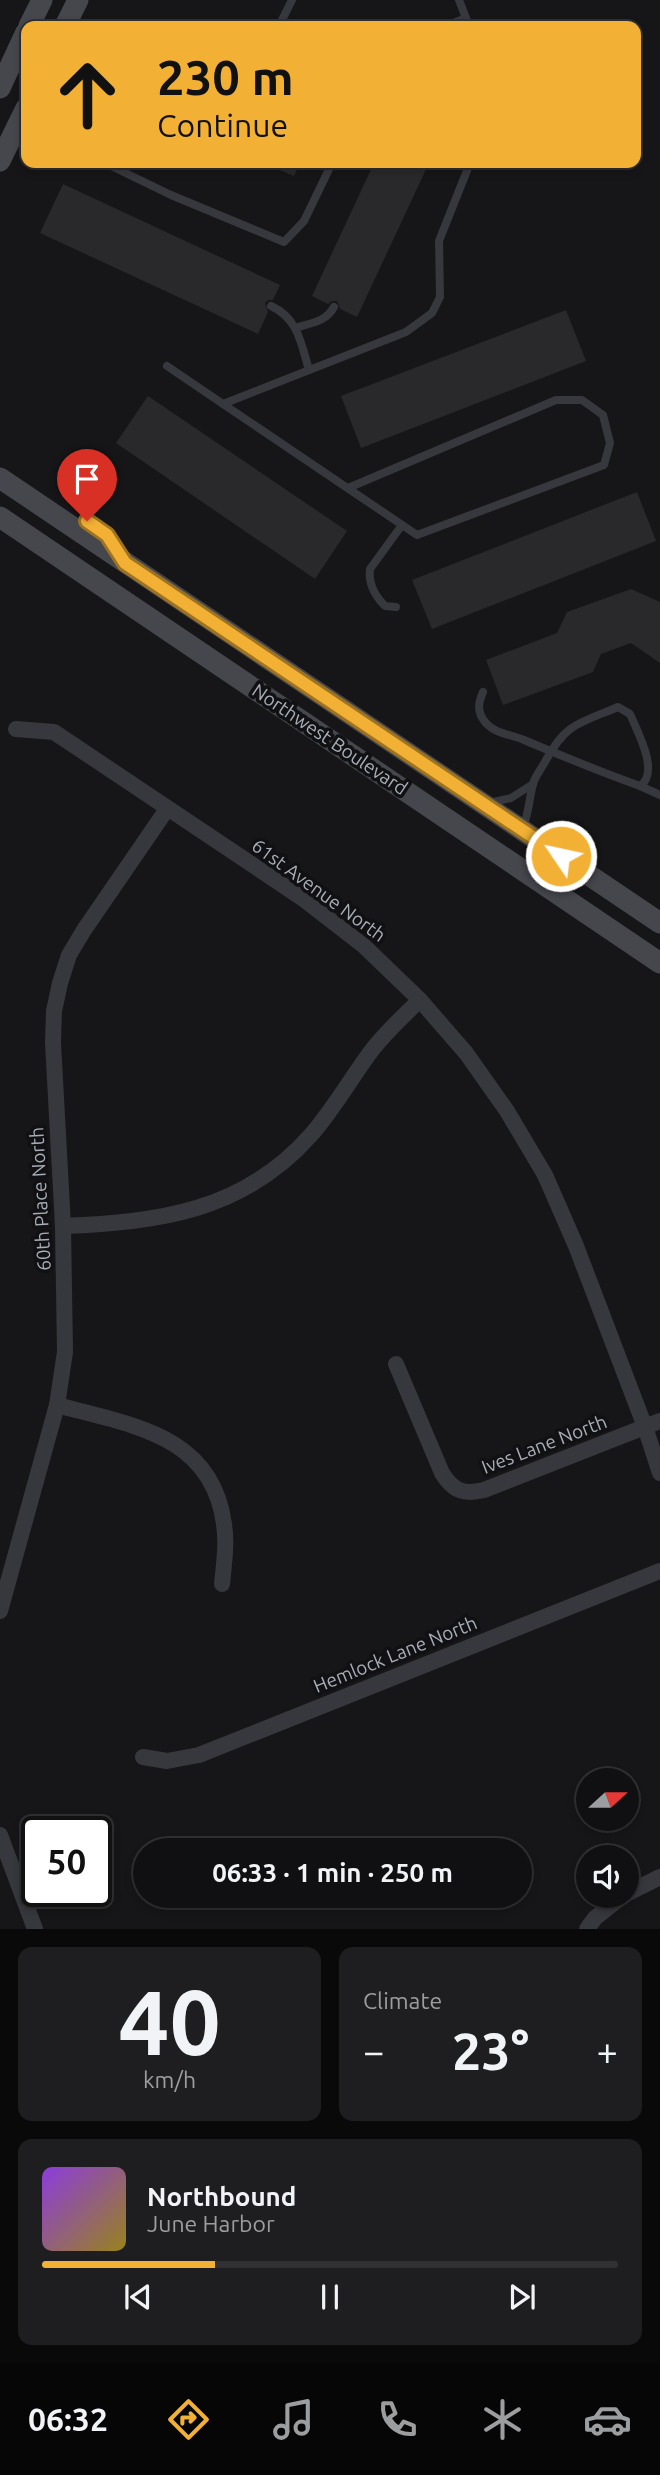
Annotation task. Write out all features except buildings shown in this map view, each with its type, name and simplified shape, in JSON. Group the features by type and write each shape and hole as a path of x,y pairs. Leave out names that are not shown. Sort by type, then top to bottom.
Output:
{"main road":[{"path":"32,21 42,0"},
{"path":"68,21 78,0"},
{"path":"0,88 21,43"},
{"path":"0,161 21,118"},
{"path":"0,461 107,535 125,563"},
{"name":"Northwest Boulevard","path":"0,478 660,923"},
{"name":"Northwest Boulevard","path":"0,517 660,963"},
{"path":"268,696 305,706 491,832 509,836 521,830"}],"street":[{"name":"61st Avenue North","path":"16,729 54,732 302,898 364,946 420,1000 466,1053 507,1111 545,1175 653,1424 660,1473"},
{"name":"60th Place North","path":"0,1611 57,1405 65,1352 54,1011 69,955 167,809"},
{"path":"63,1226 125,1223 166,1217 206,1206 246,1187 278,1167 310,1136 374,1048 420,1000"},
{"name":"Ives Lane North","path":"396,1364 442,1473 450,1486 458,1491 470,1493 484,1490 653,1424"},
{"path":"57,1405 151,1432 174,1443 193,1459 210,1478 220,1503 225,1527 222,1584"},
{"name":"Hemlock Lane North","path":"143,1757 167,1761 199,1755 660,1571"},
{"path":"0,1835 35,1929"},
{"path":"639,1888 660,1877"},
{"path":"587,1929 595,1918 608,1908"}],"lane":[{"path":"282,21 292,0"},
{"path":"459,0 468,21"},
{"path":"115,168 171,195 284,242 304,221 330,168"},
{"path":"223,404 406,332 432,313 440,297 439,241 468,168"},
{"path":"271,306 288,316 295,328 309,370"},
{"path":"295,328 323,320 334,307"},
{"path":"167,366 416,535 604,465 610,443 603,415 582,400 556,400 348,488"},
{"path":"396,607 385,606 377,598 369,578 370,569 402,525"},
{"path":"483,692 479,699 479,713 486,724 501,734 519,738 660,795"},
{"path":"521,830 528,815 533,784 562,734 576,724 618,707 630,714 652,766 646,783 640,786"},
{"path":"480,802 493,803 511,798 533,784"}],"route":[{"path":"87,521 107,535 125,563 561,856"}]}
